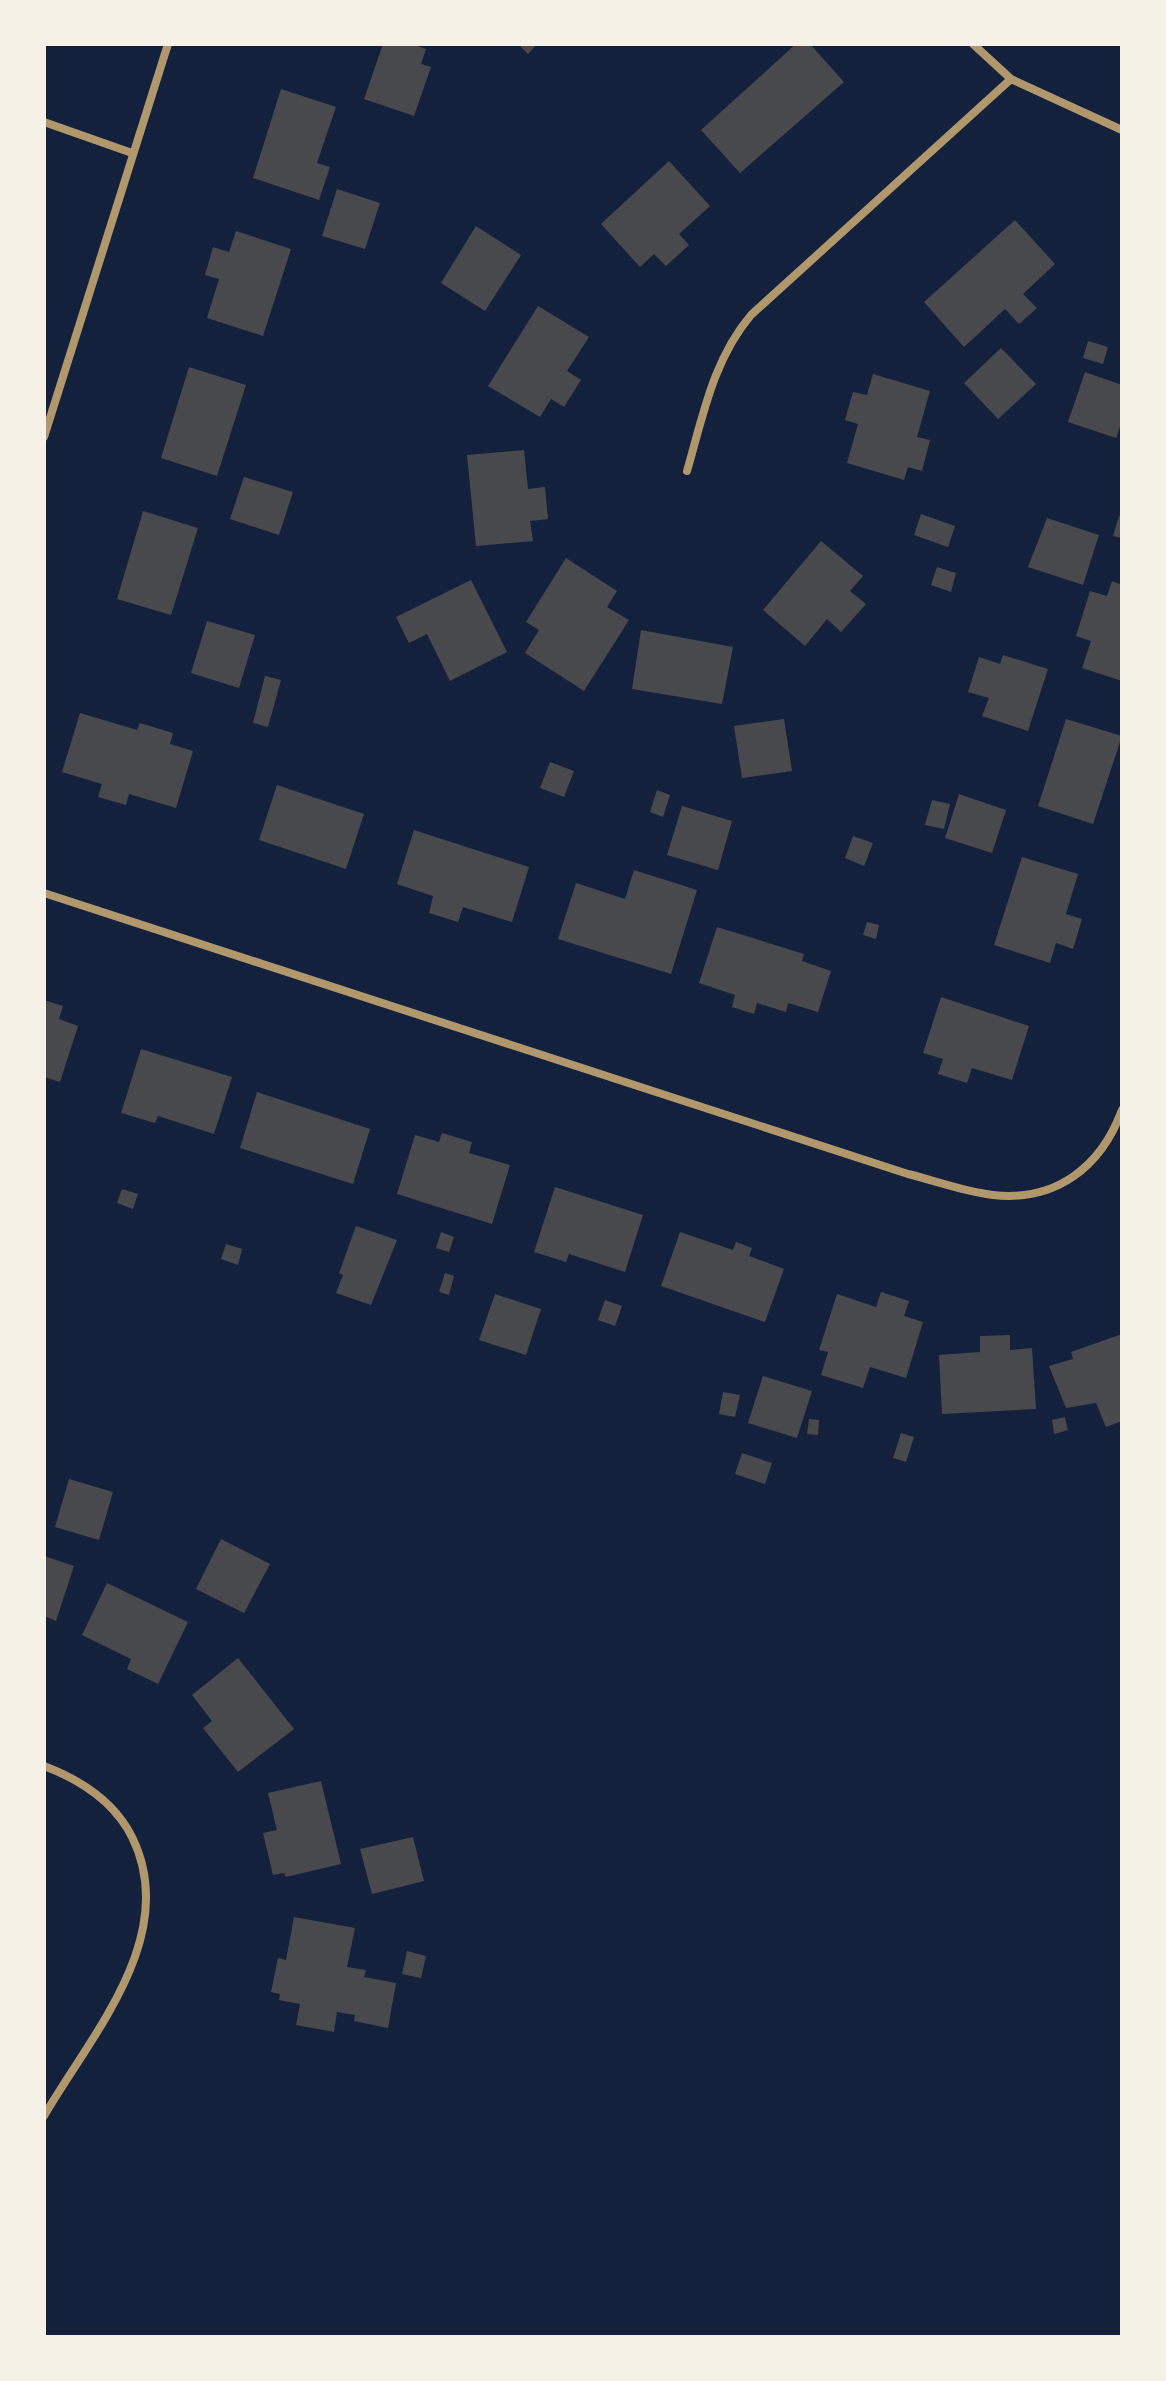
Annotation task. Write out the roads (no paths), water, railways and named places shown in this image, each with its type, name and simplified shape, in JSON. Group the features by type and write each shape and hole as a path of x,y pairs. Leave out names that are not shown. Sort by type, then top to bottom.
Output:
{"street":[{"path":"44,437 168,44"},
{"path":"973,44 1011,79 1122,130"},
{"path":"687,471 719,363 731,338 751,315 821,250 1011,79"},
{"path":"44,122 132,153"},
{"path":"44,893 893,1169 993,1196 1036,1193 1063,1185 1084,1172 1104,1149 1122,1110"},
{"path":"44,1766 88,1787 126,1825 141,1855 147,1897 137,1952 126,1980 44,2116"}]}
